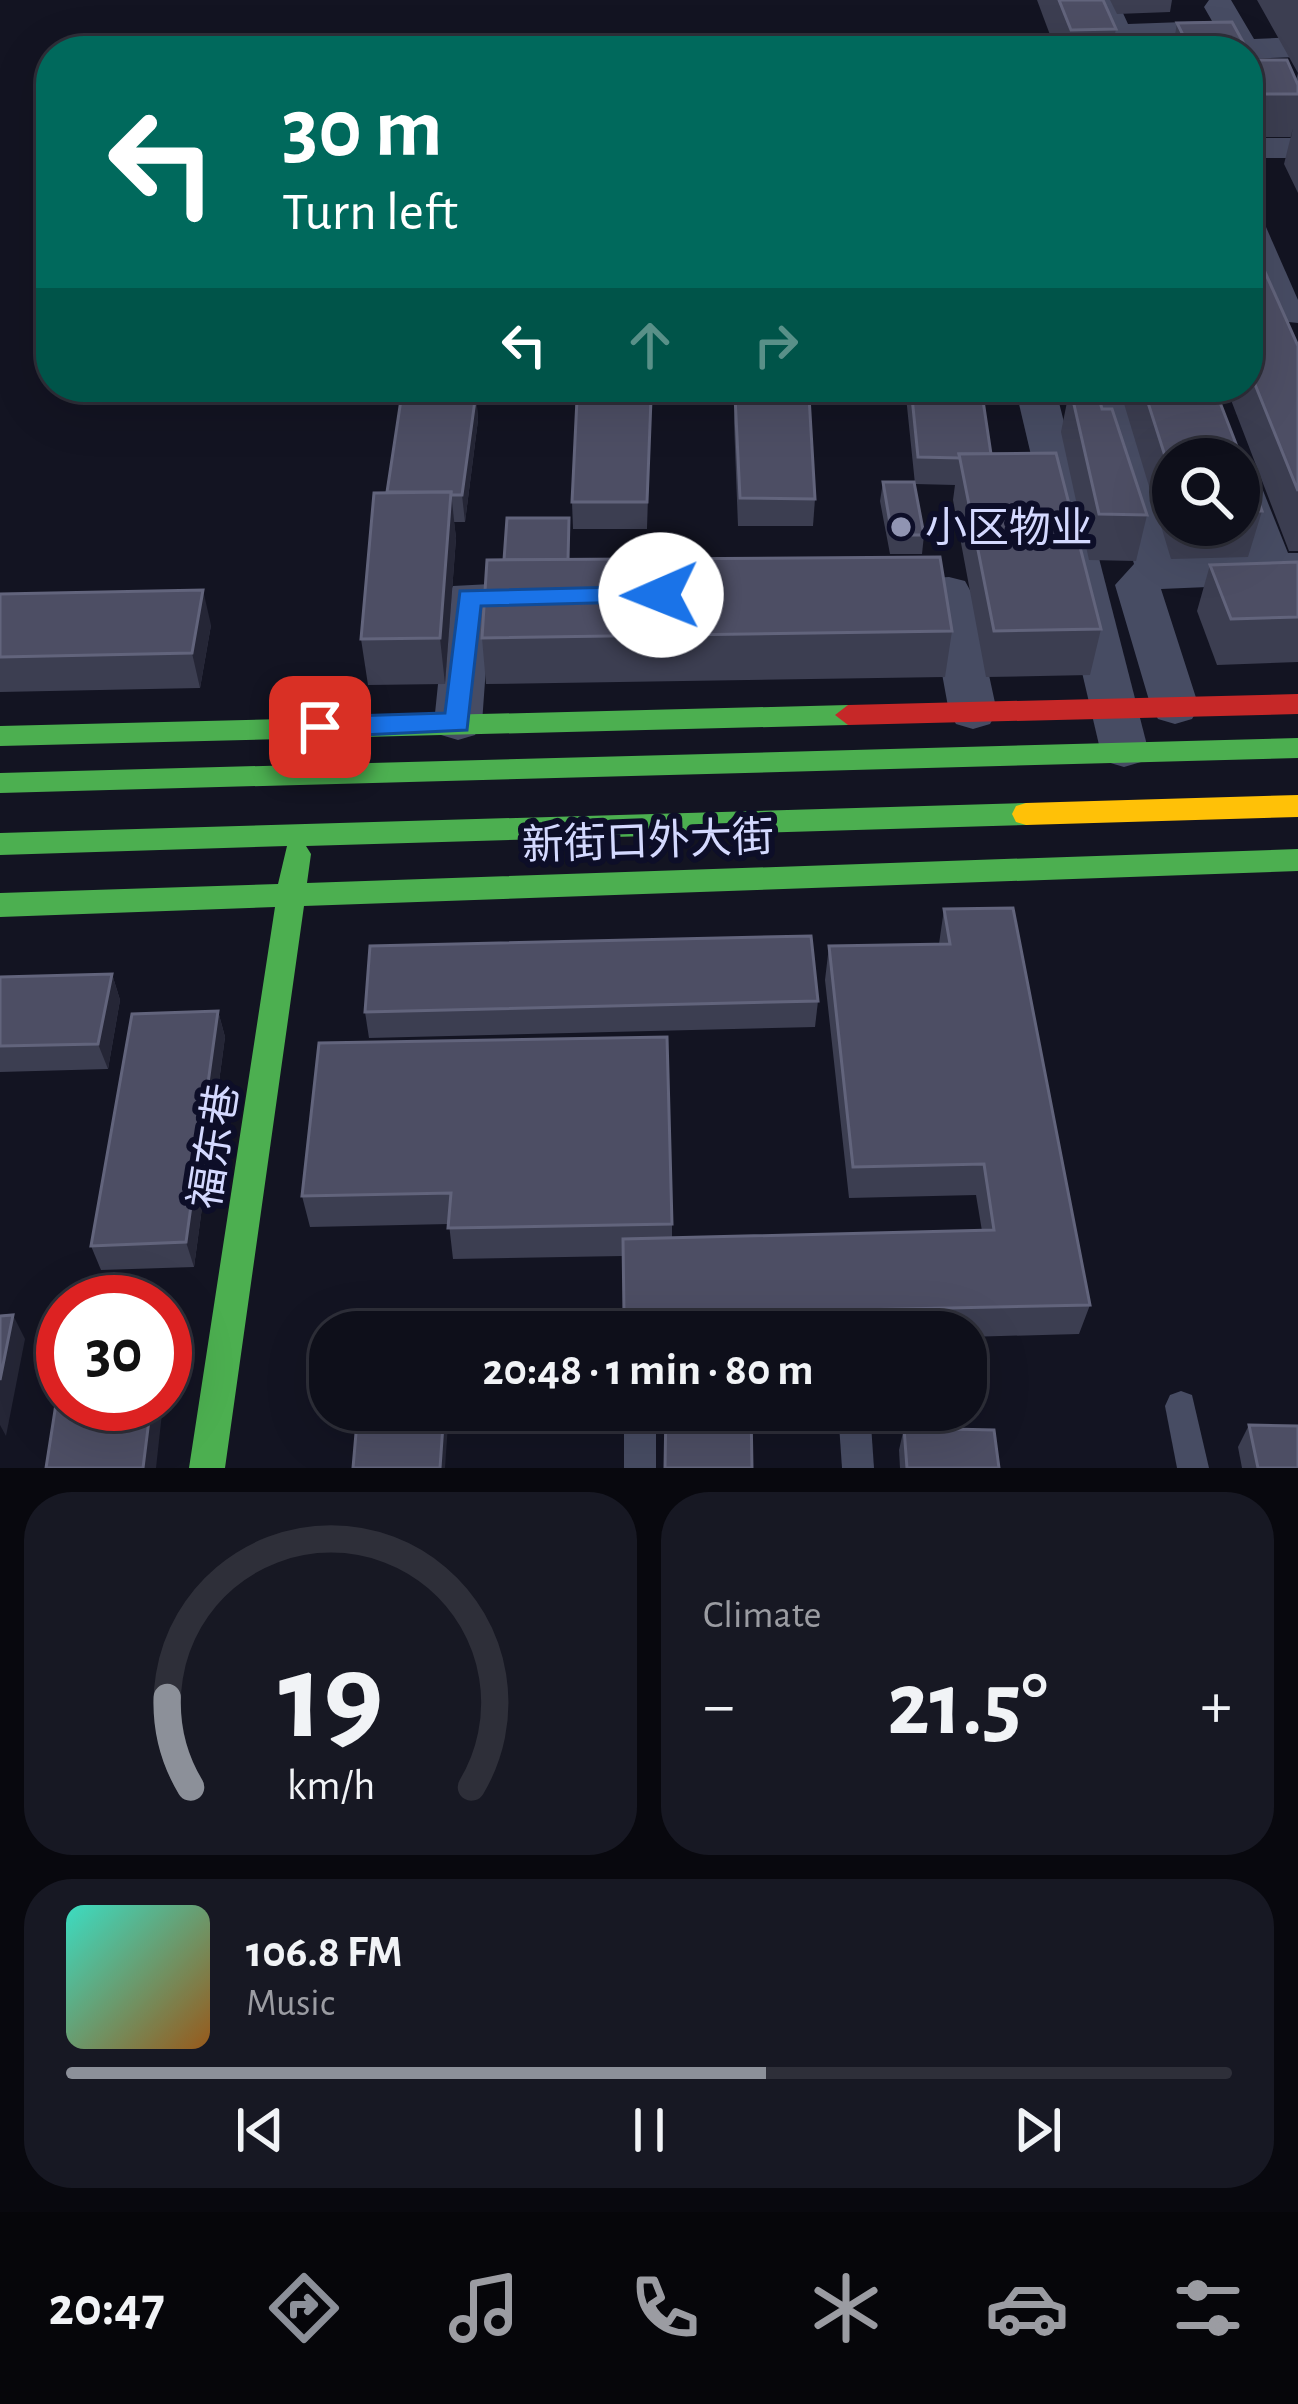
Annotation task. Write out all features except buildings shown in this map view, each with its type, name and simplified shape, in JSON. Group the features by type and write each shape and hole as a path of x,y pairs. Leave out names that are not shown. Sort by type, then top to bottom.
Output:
{"street":[{"path":"1100,0 1117,36"},
{"path":"1216,0 1236,36"},
{"path":"1263,47 1298,47"},
{"path":"1263,76 1298,76"},
{"path":"1263,148 1298,148"},
{"path":"1263,259 1293,323"},
{"path":"1039,402 1125,753"},
{"path":"1106,402 1158,572"},
{"path":"1175,707 1137,585 1158,572 1285,568 1260,517"},
{"path":"829,593 949,592 973,712"},
{"path":"458,723 469,597 589,596"},
{"path":"0,736 1298,704"},
{"name":"新街口外大街","path":"0,783 1298,748"},
{"name":"新街口外大街","path":"0,844 1298,806"},
{"name":"福东巷","path":"207,1468 294,895 298,836"},
{"name":"新街口外大街","path":"0,905 1298,860"}],"lane":[{"path":"1181,1406 1192,1468"},
{"path":"640,1431 640,1468"},
{"path":"855,1431 858,1468"}],"traffic: fast":[{"path":"0,736 848,715"},
{"path":"0,783 1298,748"},
{"path":"0,844 1026,814"},
{"path":"207,1468 297,854"},
{"path":"0,905 1298,860"}],"traffic: slow":[{"path":"1026,814 1298,806"}],"traffic: jam":[{"path":"848,715 1298,704"}],"place":[{"name":"小区物业","path":"901,527"}],"route":[{"path":"320,727 458,723 469,597 661,595"}]}
